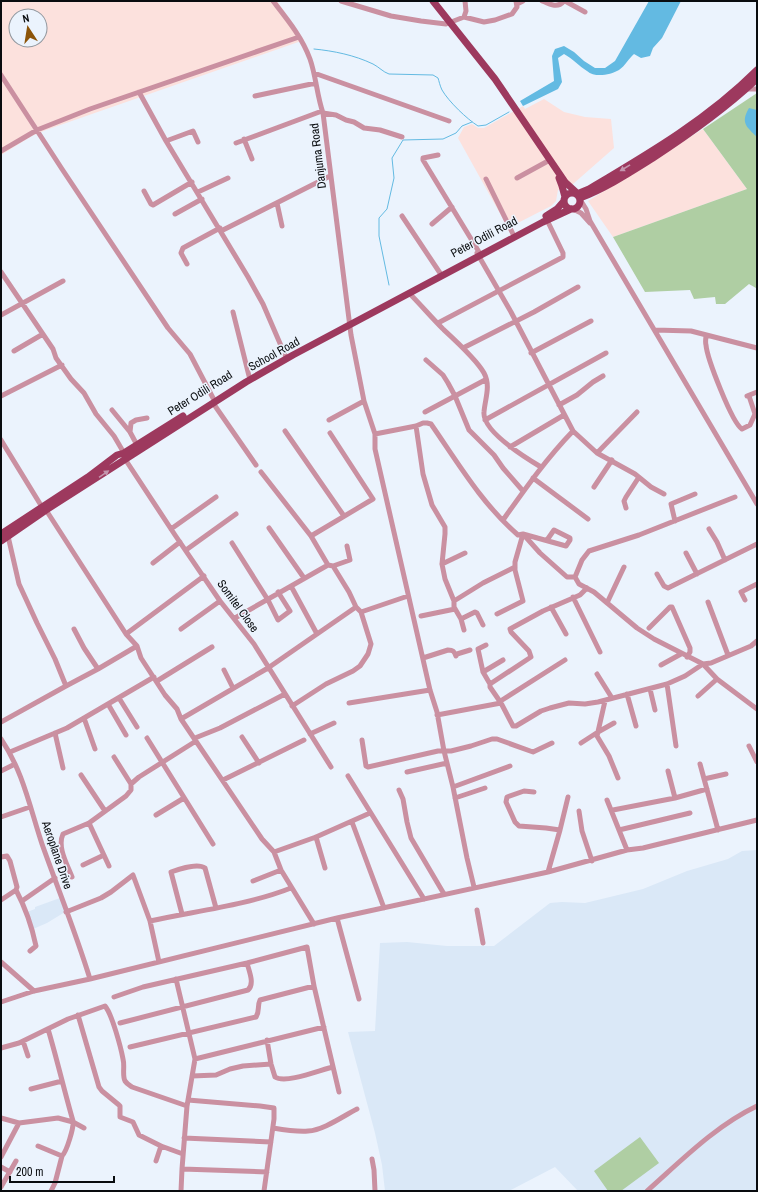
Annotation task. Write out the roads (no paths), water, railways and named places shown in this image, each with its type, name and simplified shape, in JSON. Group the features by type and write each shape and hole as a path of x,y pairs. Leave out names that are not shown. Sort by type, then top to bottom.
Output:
{"main road":[{"path":"427,1 448,23 491,74 565,182 579,197"},
{"path":"433,1 548,161 561,183 566,206 572,209 578,206 579,197 589,189 658,148 693,124 740,86 757,70"},
{"path":"564,199 569,193 579,197 602,189 668,149 712,117 757,78"},
{"name":"Peter Odili Road","path":"125,456 137,445 213,400 249,376 285,355 350,323 440,273 479,254 553,212 564,199"},
{"name":"School Road","path":"1,541 4,535 103,474 125,456 213,400 350,323 409,293 479,254 572,209"}],"street":[{"name":"Danjuma Road","path":"273,1 287,18 299,37 310,60 314,73 322,112 351,335 364,400 375,434 375,449 422,658 437,715 474,888"},
{"path":"341,1 391,16 421,21 448,23 464,17 484,22 495,20 512,14 517,7 516,2 523,1"},
{"path":"464,17 466,11 465,1"},
{"path":"542,1 558,6 565,1 585,12"},
{"path":"1,151 37,130 139,92 299,37"},
{"path":"314,73 449,121"},
{"path":"1,75 168,328 190,354 213,400 256,465"},
{"path":"255,96 316,83"},
{"path":"746,89 757,90"},
{"path":"139,92 166,141 198,192 263,304 285,355"},
{"path":"236,143 322,112 336,115 354,122 364,128 380,130 402,137"},
{"path":"166,141 193,130 198,142"},
{"path":"244,139 252,159"},
{"path":"438,155 423,158 423,160 479,254 573,431 597,453 612,460 639,477 651,487 664,494"},
{"path":"517,178 548,161"},
{"path":"187,264 181,253 183,248 330,176"},
{"path":"198,192 228,178"},
{"path":"486,180 513,234"},
{"path":"144,191 153,205 192,182"},
{"path":"579,197 586,208 590,221 757,504"},
{"path":"175,214 202,199"},
{"path":"277,203 282,226"},
{"path":"432,224 452,207"},
{"path":"572,209 581,213 590,224 594,226"},
{"path":"402,216 440,273"},
{"path":"438,323 563,257 563,253 547,220"},
{"name":"Somitel Close","path":"1,272 43,334 71,379 84,393 96,414 114,436 171,529 220,600 254,644 331,767"},
{"path":"1,315 63,281"},
{"path":"463,348 515,322 578,287"},
{"path":"409,293 463,348 485,375 488,393 484,413 485,420 489,427 510,447 541,467"},
{"path":"233,312 249,376"},
{"path":"532,353 591,321"},
{"path":"655,330 691,331 757,348"},
{"path":"14,351 43,334"},
{"path":"706,335 707,349 725,401 739,427 742,429 750,425 755,414 747,396 757,392"},
{"path":"485,420 606,353"},
{"path":"426,360 443,375 455,396 470,430 494,455 523,491"},
{"path":"1,396 62,365"},
{"path":"559,405 577,395 603,376"},
{"path":"425,412 486,380"},
{"path":"329,420 364,400"},
{"path":"112,410 130,432 137,445"},
{"path":"597,453 637,412"},
{"path":"510,447 564,415"},
{"path":"130,432 131,423 136,420 147,418"},
{"path":"375,434 416,426 427,422 431,424 474,487 503,520 518,535 523,534 546,540"},
{"path":"416,426 424,480 432,505 445,527 442,564 454,601 455,609 462,619 464,630"},
{"path":"285,431 344,516"},
{"path":"503,520 532,478 573,431"},
{"path":"311,536 373,499 330,433"},
{"path":"1,440 44,509 126,634 137,646 141,658 165,695 177,709 181,719 262,839 274,852 281,870 314,924"},
{"path":"594,487 612,460"},
{"path":"260,472 311,536 349,592 356,607 361,612 371,644 368,654 360,666 326,684 292,706"},
{"path":"626,508 624,501 639,477"},
{"path":"532,478 588,519"},
{"path":"676,521 671,504 695,494"},
{"path":"171,529 216,497"},
{"path":"575,577 582,560 589,551 639,535 735,497"},
{"path":"186,550 236,514"},
{"path":"269,528 304,578"},
{"path":"709,529 725,560"},
{"path":"497,614 523,601 515,567 523,534"},
{"path":"523,534 540,554 567,577 575,577"},
{"path":"4,535 19,584 55,659 66,686"},
{"path":"153,563 180,542"},
{"path":"232,544 268,600 278,620 290,611 278,592"},
{"path":"657,574 664,586 668,588 757,544"},
{"path":"235,618 304,578 331,565 350,560 347,546"},
{"path":"442,564 465,553"},
{"path":"686,553 697,574"},
{"path":"454,601 483,583 515,567"},
{"path":"607,603 624,567"},
{"path":"126,634 204,576"},
{"path":"575,577 579,584 587,588 649,636 681,654 703,664 717,679 757,709"},
{"path":"745,600 741,592 757,584"},
{"path":"291,586 317,634"},
{"path":"490,684 531,657 529,651 511,632 510,629 551,607 580,595 587,588"},
{"path":"361,612 408,596"},
{"path":"573,597 600,652"},
{"path":"181,628 220,600"},
{"path":"708,602 728,656"},
{"path":"181,719 268,668 356,607"},
{"path":"551,607 566,634"},
{"path":"649,628 670,607 672,607 690,648 690,652 687,657"},
{"path":"421,616 455,609"},
{"path":"462,619 475,612 483,625"},
{"path":"74,629 84,648 98,669"},
{"path":"486,645 478,649 483,672 513,726 516,726 541,711 550,708 569,703 585,704 605,701 668,684 685,676 703,664 711,663 728,656 751,646 757,641"},
{"path":"1,722 137,646"},
{"path":"10,752 67,728 212,647"},
{"path":"422,658 448,650 455,652 456,656 457,654 470,650"},
{"path":"661,665 681,654"},
{"path":"483,672 503,660"},
{"path":"437,715 500,703 565,660"},
{"path":"224,670 233,688"},
{"path":"597,674 612,698"},
{"path":"698,696 717,679"},
{"path":"668,684 676,746"},
{"path":"650,688 655,710"},
{"path":"349,703 430,690"},
{"path":"131,784 139,777 195,740 285,694"},
{"path":"627,694 636,726"},
{"path":"119,698 137,727"},
{"path":"605,701 597,736 609,756 618,778"},
{"path":"108,704 126,735"},
{"path":"84,718 95,750"},
{"path":"310,734 334,722"},
{"path":"581,743 614,723"},
{"path":"55,733 63,768"},
{"path":"242,737 259,763"},
{"path":"147,738 213,844"},
{"name":"Aeroplane Drive","path":"1,739 10,752 24,783 30,807 90,979"},
{"path":"362,740 366,766 368,767 438,751 452,751 492,739 497,739 533,752 552,743"},
{"path":"223,780 304,740"},
{"path":"749,746 757,762"},
{"path":"72,877 64,856 61,842 63,834 88,824 126,796 131,790 131,784 114,757"},
{"path":"407,772 447,763"},
{"path":"1,771 16,764"},
{"path":"700,764 718,830"},
{"path":"453,787 510,766"},
{"path":"668,771 675,798"},
{"path":"704,779 726,774"},
{"path":"81,775 105,811"},
{"path":"348,776 424,899"},
{"path":"455,798 485,788"},
{"path":"613,810 675,798 707,789"},
{"path":"399,790 403,799 411,838 444,894"},
{"path":"534,792 524,791 507,797 506,802 515,822 519,826 560,830"},
{"path":"548,872 568,797"},
{"path":"156,815 184,798"},
{"path":"607,800 613,810 619,830 628,850"},
{"path":"1,817 30,807"},
{"path":"579,811 582,832 592,861"},
{"path":"274,852 316,837 370,813"},
{"path":"619,830 690,813"},
{"path":"1,1002 34,991 90,979 337,918 548,872 628,850 757,820"},
{"path":"352,822 384,908"},
{"path":"88,824 109,866"},
{"path":"316,837 325,868"},
{"path":"83,865 104,855"},
{"path":"1,857 7,856 10,861 17,886 16,890 22,900 36,946 30,951"},
{"path":"182,914 171,872 184,868 201,866 205,868 216,908"},
{"path":"253,881 281,870"},
{"path":"66,912 101,898 133,875 150,921 159,962"},
{"path":"22,900 55,878"},
{"path":"150,921 216,908 267,896 291,888"},
{"path":"1,900 16,890"},
{"path":"476,910 483,943"},
{"path":"337,918 358,999"},
{"path":"114,997 143,987 247,964 307,948 314,986 339,1092"},
{"path":"1,962 34,991"},
{"path":"120,1023 248,990 251,982 247,964"},
{"path":"176,979 195,1059 187,1103 181,1191"},
{"path":"130,1047 256,1017 259,1013 258,1004 260,1000 314,986"},
{"path":"1,1048 23,1042 78,1015 105,1006 110,1015 124,1060 124,1080 127,1084 132,1087 187,1103 274,1108 275,1113 264,1191"},
{"path":"78,1015 99,1087 120,1106 120,1117 133,1122 139,1135 183,1154"},
{"path":"195,1059 324,1027"},
{"path":"48,1029 73,1122 69,1140 62,1156 55,1183 51,1191"},
{"path":"267,1040 271,1064 276,1077 280,1080 333,1067"},
{"path":"23,1042 28,1056"},
{"path":"192,1076 216,1075 230,1069 243,1066 271,1064"},
{"path":"31,1089 62,1081"},
{"path":"647,1191 692,1150 740,1114 757,1106"},
{"path":"273,1128 309,1131 321,1128 358,1109"},
{"path":"1,1118 19,1123 58,1118 73,1122 84,1128"},
{"path":"1,1157 19,1123"},
{"path":"184,1138 271,1142"},
{"path":"38,1146 62,1156"},
{"path":"156,1161 162,1146"},
{"path":"372,1159 375,1191"},
{"path":"1,1187 16,1161"},
{"path":"1,1167 10,1172"},
{"path":"182,1169 267,1172"}],"water":[{"path":"649,1 681,1 662,38 653,48 650,56 641,58 634,54 619,70 598,75 590,73 564,54 558,58 562,82 558,89 523,106 520,101 554,81 552,56 555,49 564,46 595,68 605,68 615,61"},
{"path":"749,108 757,110 757,137 745,121 746,113"}],"waterway":[{"path":"314,49 336,52 359,58 373,64 389,74 433,75 438,78 442,90 449,100 478,126 486,125 509,112"},
{"path":"389,285 379,236 379,218 387,209 394,178 392,158 403,140 443,139 456,133 462,126 472,122"}]}
